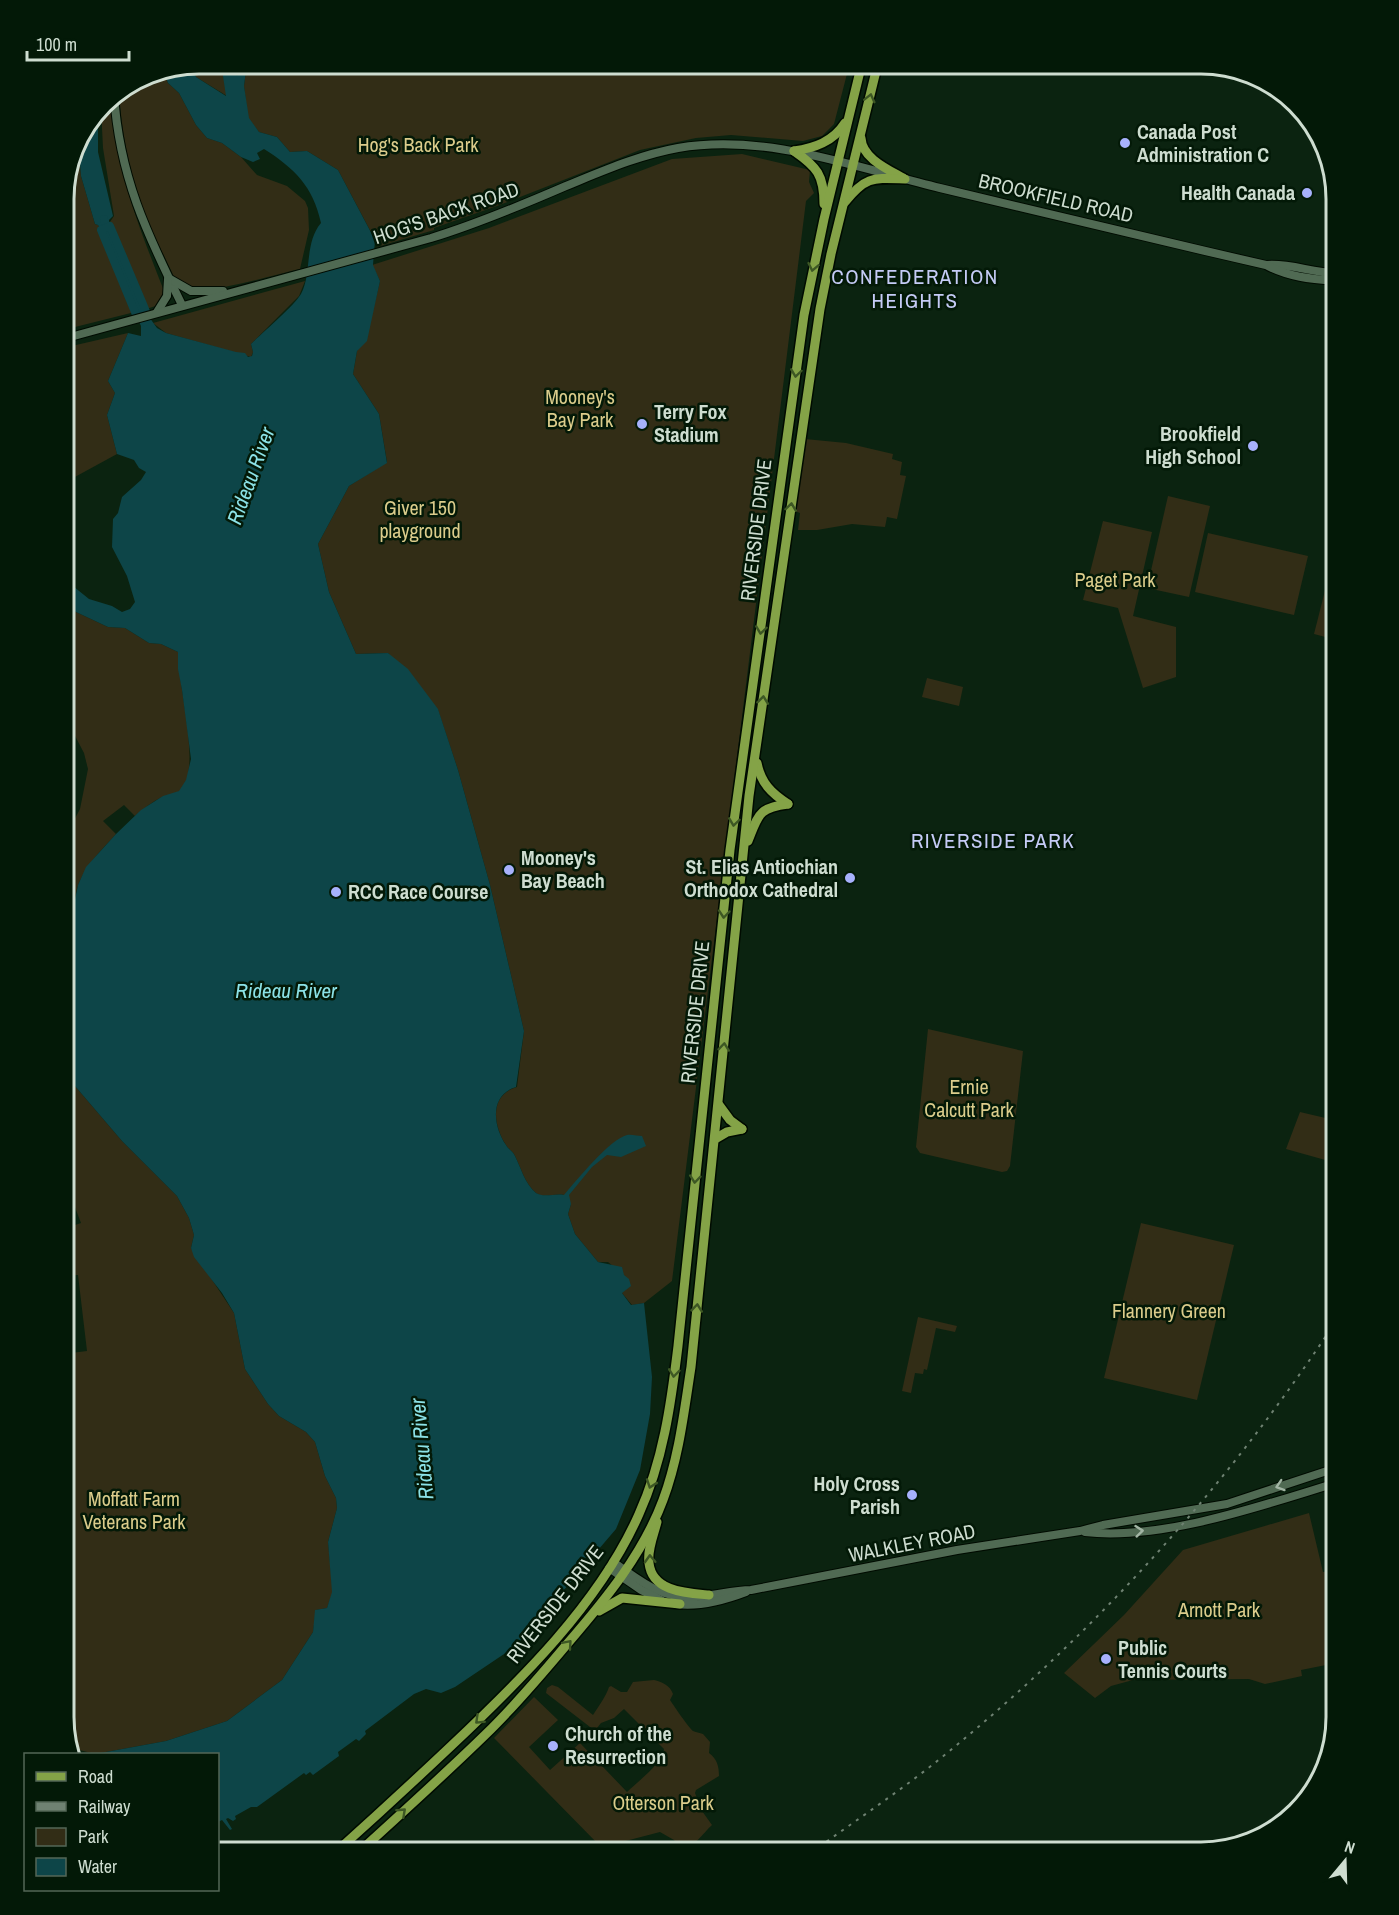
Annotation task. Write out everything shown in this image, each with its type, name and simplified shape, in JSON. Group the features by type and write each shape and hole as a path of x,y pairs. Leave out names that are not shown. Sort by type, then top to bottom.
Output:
{"main road":[{"name":"RIVERSIDE DRIVE","path":"348,1841 520,1679 575,1615 611,1565 636,1521 659,1458 671,1397 722,937 729,850 758,655 787,431 808,292 859,74"},
{"name":"RIVERSIDE DRIVE","path":"371,1841 487,1733 530,1688 592,1616 623,1574 662,1502 682,1428 692,1355 744,848 820,309 875,74"},
{"path":"115,105 120,146 133,198 182,305"},
{"path":"794,151 812,148 837,134 850,112"},
{"path":"861,133 863,149 868,156 905,179"},
{"name":"HOG'S BACK ROAD","path":"74,336 182,305 384,252 487,219 641,157 678,148 713,145 761,146 794,151 838,162"},
{"path":"794,151 812,163 820,175 824,190 824,219"},
{"name":"BROOKFIELD ROAD","path":"838,162 1266,265 1279,272 1326,280"},
{"path":"843,204 863,183 879,179 905,179"},
{"name":"BROOKFIELD ROAD","path":"1266,265 1281,264 1309,271 1326,272"},
{"path":"168,278 191,291 206,293 245,289"},
{"path":"156,313 167,296 168,278"},
{"path":"787,431 802,433"},
{"path":"744,848 759,815 765,809 788,804 771,792 762,780 756,758"},
{"path":"715,1139 727,1132 742,1129 719,1105"},
{"name":"WALKLEY ROAD","path":"611,1565 651,1596 680,1604 702,1603 751,1590 957,1550 1080,1531 1227,1504 1326,1471"},
{"name":"WALKLEY ROAD","path":"1080,1531 1102,1534 1200,1522 1326,1486"},
{"path":"662,1502 649,1551 648,1562 653,1575 657,1581 671,1589 709,1595"},
{"name":"WALKLEY ROAD","path":"623,1574 666,1595 686,1598 733,1590 751,1590"},
{"path":"592,1616 622,1598 680,1604"}],"green space":[{"path":"195,74 223,74 227,96 196,77"},
{"name":"Hog's Back Park","path":"246,74 847,74 834,124 822,136 803,141 731,135 696,138 640,150 434,228 434,230 377,247 338,170 307,151 290,152 277,137 259,132 248,118 244,86"},
{"path":"166,78 168,83 179,93 196,125 207,138 222,143 241,157 257,175 287,186 305,201 308,208 309,230 300,269 232,286 205,289 188,287 174,277 147,220 132,173 120,101 122,99 143,86"},
{"path":"111,109 122,171 164,291 159,305 146,309 110,222 114,216 102,119"},
{"name":"Mooney's Bay Park","path":"742,154 810,170 809,182 814,193 806,201 672,1281 644,1303 632,1305 622,1293 624,1275 608,1262 598,1262 575,1234 568,1214 571,1204 564,1195 542,1196 536,1193 529,1185 514,1154 507,1147 498,1129 496,1112 498,1104 508,1091 517,1087 524,1031 490,885 458,770 438,710 388,653 356,654 329,592 318,544 349,486 387,462 379,414 353,374 357,351 374,306 380,281 372,265 489,228 672,159"},
{"path":"80,159 81,176 95,224 101,230 135,312 74,327 74,191"},
{"path":"305,281 299,296 251,344 253,352 251,357 166,333 153,323"},
{"path":"128,333 108,381 115,393 107,415 117,454 74,477 74,345"},
{"path":"805,439 846,443 893,454 892,459 902,462 900,475 906,476 897,519 887,517 885,527 852,524 817,530 798,530 800,513 795,511"},
{"path":"1168,496 1210,506 1189,597 1147,588"},
{"name":"Paget Park","path":"1103,521 1152,532 1133,616 1176,627 1176,677 1143,688 1118,608 1083,600"},
{"path":"1208,533 1308,556 1294,615 1195,592"},
{"path":"1326,587 1326,637 1314,634"},
{"path":"74,611 108,627 125,628 149,643 161,644 178,652 187,725 189,765 186,781 180,791 158,799 135,816 124,805 103,821 116,834 86,869 74,899 74,820 80,809 88,769 84,753 74,734"},
{"path":"927,678 963,687 959,706 922,697"},
{"name":"Ernie Calcutt Park","path":"928,1029 1023,1051 1010,1166 1007,1171 1002,1172 920,1153 916,1147"},
{"name":"Moffatt Farm Veterans Park","path":"74,1085 122,1141 177,1196 189,1218 194,1235 191,1248 234,1313 245,1369 268,1404 279,1416 306,1432 315,1442 325,1476 336,1498 337,1508 328,1542 333,1592 327,1608 316,1610 313,1632 282,1680 227,1721 166,1741 100,1753 78,1750 74,1716 74,1353 87,1351 78,1275 74,1275 74,1225 81,1223 74,1205"},
{"path":"1300,1112 1326,1118 1326,1160 1286,1149"},
{"name":"Flannery Green","path":"1141,1223 1234,1245 1197,1400 1104,1378"},
{"path":"918,1317 957,1326 955,1332 936,1328 927,1370 924,1369 923,1374 915,1373 911,1393 902,1391"},
{"name":"Arnott Park","path":"1309,1513 1323,1572 1326,1572 1326,1665 1301,1670 1302,1676 1265,1684 1249,1679 1133,1680 1111,1686 1095,1698 1064,1673 1124,1615 1183,1550"},
{"name":"Otterson Park","path":"654,1680 668,1686 673,1694 670,1700 685,1721 693,1731 703,1734 710,1742 709,1753 717,1763 719,1776 696,1790 695,1793 702,1811 712,1825 696,1842 675,1841 660,1832 624,1841 595,1841 494,1738 534,1697 558,1720 529,1747 550,1770 580,1743 627,1792 654,1766 664,1749 624,1709 597,1728 590,1727 546,1693 547,1688 552,1685 558,1687 593,1715 609,1687 627,1692 633,1682"}],"water":[{"name":"Rideau River","path":"195,74 226,96 223,74 237,74 237,76 237,74 246,74 244,86 249,118 259,132 277,137 290,152 307,151 338,170 375,240 373,265 380,281 367,341 357,351 353,374 379,414 387,463 349,486 318,544 329,592 356,654 388,653 408,669 438,709 458,770 490,885 524,1031 516,1087 501,1097 496,1120 498,1129 507,1147 514,1154 526,1181 536,1193 564,1195 612,1144 627,1135 642,1136 646,1146 621,1157 607,1155 592,1167 569,1195 571,1204 568,1214 575,1234 598,1262 622,1267 631,1286 622,1293 631,1305 644,1303 652,1377 650,1414 640,1470 616,1529 516,1646 455,1687 441,1693 426,1689 414,1694 365,1731 366,1734 359,1741 356,1739 338,1752 339,1756 313,1775 310,1772 306,1775 304,1773 257,1807 251,1807 235,1816 236,1819 233,1821 226,1819 232,1829 230,1830 222,1820 219,1822 219,1753 100,1753 166,1741 227,1721 282,1680 313,1632 315,1610 327,1608 332,1592 328,1542 337,1508 336,1498 325,1476 315,1442 306,1432 279,1416 268,1404 245,1369 234,1313 222,1293 194,1257 191,1248 194,1235 189,1218 177,1196 122,1141 74,1085 74,904 78,885 86,867 141,810 163,796 179,791 186,780 191,759 178,669 178,652 161,644 149,643 125,628 108,627 74,611 74,587 89,599 112,606 122,612 130,609 135,602 127,576 112,547 113,519 118,513 122,497 141,480 146,472 139,468 134,460 117,454 107,415 115,393 108,381 128,333 141,336 141,326 137,317 147,314 157,328 166,333 245,353 248,357 252,356 251,344 301,294 312,240 321,223 313,198 293,171 264,149 257,153 260,159 253,162 241,157 222,143 207,138 196,125 179,93 168,83 166,78"},
{"path":"98,124 98,152 113,216 109,220 110,226 101,230 95,224 81,176 80,158"}],"waterway":[{"path":"104,219 145,322"},
{"path":"110,226 143,304 147,314 137,317 101,230 110,226"}],"railway":[{"path":"827,1842 941,1758 1053,1660 1105,1608 1203,1500 1294,1383 1326,1336"}],"place":[{"name":"Canada Post Administration C","path":"1125,143"},
{"name":"Health Canada","path":"1307,193"},
{"name":"Terry Fox Stadium","path":"642,424"},
{"name":"Brookfield High School","path":"1253,446"},
{"name":"Mooney's Bay Beach","path":"509,870"},
{"name":"St. Elias Antiochian Orthodox Cathedral","path":"850,878"},
{"name":"RCC Race Course","path":"336,892"},
{"name":"Holy Cross Parish","path":"912,1495"},
{"name":"Public Tennis Courts","path":"1106,1659"},
{"name":"Church of the Resurrection","path":"553,1746"}],"district":[{"name":"CONFEDERATION HEIGHTS","path":"915,289"},
{"name":"RIVERSIDE PARK","path":"993,841"}],"park label":[{"name":"Giver 150 playground","path":"420,520"}]}
